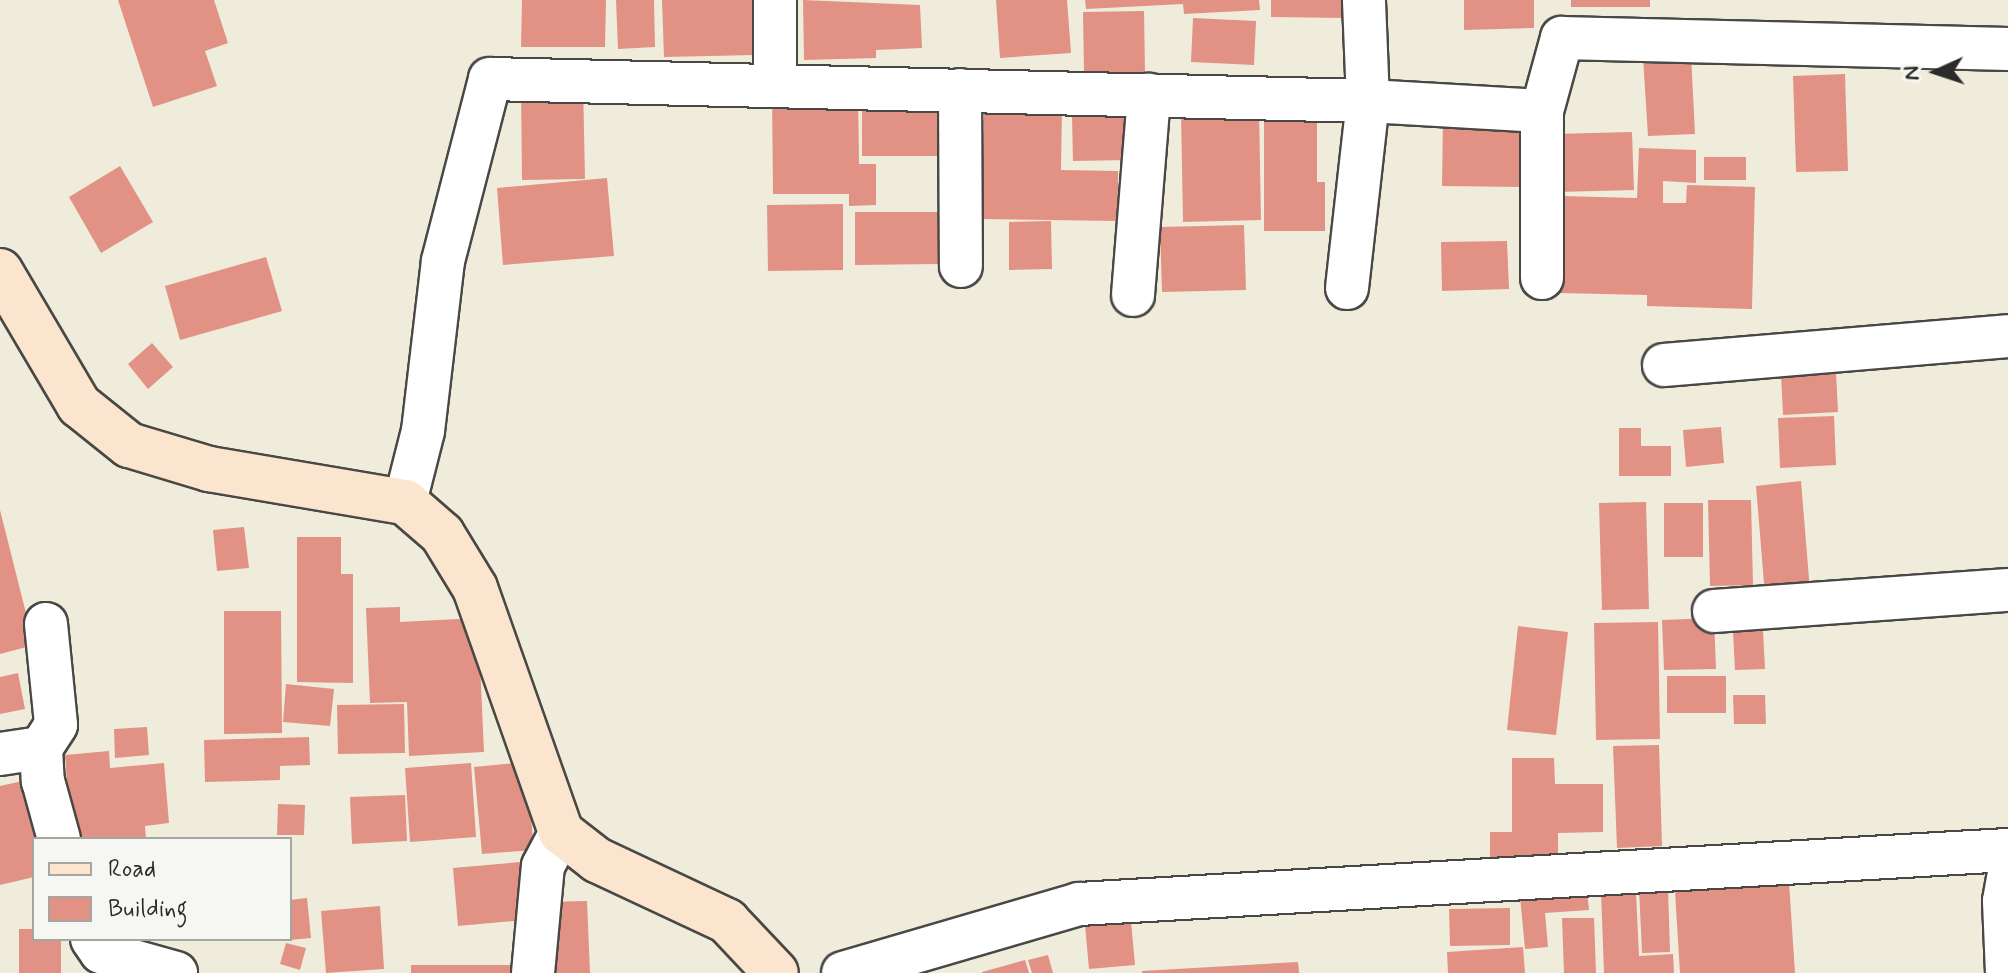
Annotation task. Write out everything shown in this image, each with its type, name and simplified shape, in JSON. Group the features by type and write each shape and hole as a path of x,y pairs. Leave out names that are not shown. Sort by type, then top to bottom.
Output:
{"main road":[{"path":"0,271 79,405 129,445 209,469 405,502 442,534 475,588 561,832 597,860 727,921 776,973"}],"street":[{"path":"775,0 775,85"},
{"path":"1347,288 1368,101 1364,0"},
{"path":"1542,278 1542,111 1562,38 2008,49"},
{"path":"405,502 423,431 443,261 490,79 1368,101 1542,111"},
{"path":"960,90 961,266"},
{"path":"1133,295 1149,95"},
{"path":"1664,365 2008,336"},
{"path":"1714,611 2008,590"},
{"path":"46,624 56,725 41,748 43,781 58,837"},
{"path":"0,754 41,748"},
{"path":"533,973 543,866 561,832"},
{"path":"843,973 1079,904 2008,850"},
{"path":"2007,973 2004,901 2008,878"},
{"path":"93,941 101,952 176,973"}],"building":[{"path":"118,0 214,0 228,43 205,51 217,86 153,107"},
{"path":"522,0 606,0 605,47 521,47"},
{"path":"616,0 654,0 655,47 618,49"},
{"path":"662,0 753,0 754,55 664,57"},
{"path":"803,0 920,5 922,48 876,50 876,58 804,60"},
{"path":"996,0 1067,0 1071,53 1000,58"},
{"path":"1085,0 1259,0 1260,10 1184,14 1183,4 1086,9"},
{"path":"1271,0 1348,0 1348,18 1271,17"},
{"path":"1464,0 1534,0 1534,28 1464,30"},
{"path":"1571,0 1650,0 1650,7 1571,7"},
{"path":"1144,11 1145,72 1084,73 1083,12"},
{"path":"1193,18 1256,21 1254,65 1191,62"},
{"path":"1691,54 1695,134 1648,136 1643,57"},
{"path":"1845,74 1848,171 1796,172 1793,76"},
{"path":"583,83 585,179 522,180 521,85"},
{"path":"772,92 858,92 859,164 876,164 876,205 849,206 849,194 773,194"},
{"path":"943,99 943,156 862,156 862,100"},
{"path":"984,104 1062,105 1061,170 1118,171 1118,221 982,219"},
{"path":"1259,109 1261,220 1183,222 1181,111"},
{"path":"1264,113 1317,113 1317,182 1325,182 1325,231 1264,231"},
{"path":"1128,116 1128,160 1073,161 1072,117"},
{"path":"1443,118 1523,118 1523,187 1442,186"},
{"path":"1632,132 1634,190 1558,192 1555,134"},
{"path":"1639,148 1696,150 1696,183 1663,181 1663,203 1686,203 1687,185 1755,187 1752,309 1647,306 1647,295 1559,293 1562,196 1637,198"},
{"path":"1704,157 1746,157 1746,180 1704,180"},
{"path":"120,166 153,222 101,253 69,197"},
{"path":"607,178 614,256 503,265 497,188"},
{"path":"843,204 843,270 768,271 767,205"},
{"path":"855,212 939,212 939,264 855,265"},
{"path":"1051,221 1052,269 1009,270 1009,222"},
{"path":"1244,225 1246,290 1162,292 1160,227"},
{"path":"1507,241 1509,289 1442,291 1441,242"},
{"path":"266,257 282,311 180,340 165,286"},
{"path":"152,343 173,367 148,389 128,364"},
{"path":"1836,372 1838,412 1783,415 1781,374"},
{"path":"1834,416 1836,465 1780,468 1778,418"},
{"path":"1721,427 1724,463 1686,467 1683,430"},
{"path":"1619,428 1641,428 1641,446 1671,446 1671,476 1619,476"},
{"path":"1801,481 1810,591 1765,595 1756,486"},
{"path":"1708,500 1751,500 1753,585 1710,586"},
{"path":"1646,502 1649,609 1602,610 1599,503"},
{"path":"1664,503 1703,503 1703,557 1664,557"},
{"path":"0,510 34,645 0,654"},
{"path":"244,527 249,568 217,571 213,530"},
{"path":"297,537 341,537 341,574 353,574 353,683 297,682"},
{"path":"400,607 400,622 478,618 484,752 409,756 407,702 370,703 366,608"},
{"path":"224,611 281,611 282,733 224,734"},
{"path":"1714,618 1716,669 1664,670 1662,620"},
{"path":"1658,622 1660,739 1596,740 1594,623"},
{"path":"1518,626 1568,632 1556,735 1507,730"},
{"path":"1763,630 1765,669 1735,670 1733,632"},
{"path":"18,673 25,709 0,714 0,677"},
{"path":"1667,676 1726,676 1726,713 1667,713"},
{"path":"286,684 334,689 330,726 283,722"},
{"path":"1733,695 1765,695 1766,724 1734,724"},
{"path":"404,704 405,753 338,754 337,705"},
{"path":"147,727 149,755 115,758 114,729"},
{"path":"309,737 310,765 280,766 280,780 205,782 204,740"},
{"path":"1659,745 1662,846 1617,848 1613,746"},
{"path":"109,751 110,768 164,763 169,823 145,826 146,837 71,837 65,755"},
{"path":"1512,758 1554,758 1555,784 1603,784 1603,832 1558,833 1558,858 1490,858 1490,832 1512,832"},
{"path":"526,762 534,850 482,854 474,767"},
{"path":"471,763 476,837 410,842 405,768"},
{"path":"32,779 45,837 32,837 32,877 0,885 0,786"},
{"path":"405,795 407,841 352,844 350,797"},
{"path":"278,804 305,805 304,835 277,835"},
{"path":"520,862 525,920 458,926 453,868"},
{"path":"1788,867 1795,973 1680,973 1674,875"},
{"path":"1586,880 1589,910 1545,913 1548,947 1525,949 1519,886"},
{"path":"1668,887 1670,952 1642,953 1639,888"},
{"path":"1636,892 1639,956 1673,954 1674,973 1604,973 1601,893"},
{"path":"307,898 311,938 292,940 292,900"},
{"path":"587,901 590,973 549,973 547,902"},
{"path":"380,906 384,969 326,973 321,911"},
{"path":"1510,908 1510,945 1450,946 1449,909"},
{"path":"1562,918 1594,918 1596,973 1564,973"},
{"path":"1131,921 1135,965 1089,969 1085,925"},
{"path":"19,929 32,929 32,941 61,941 61,973 19,973"},
{"path":"286,943 306,948 300,970 280,964"},
{"path":"1523,947 1525,973 1448,973 1447,952"},
{"path":"1048,955 1053,973 1032,973 1028,960"},
{"path":"1025,960 1029,973 982,973 982,972"},
{"path":"1298,962 1299,973 1142,973 1142,971"},
{"path":"411,965 521,965 521,973 411,973"}]}
